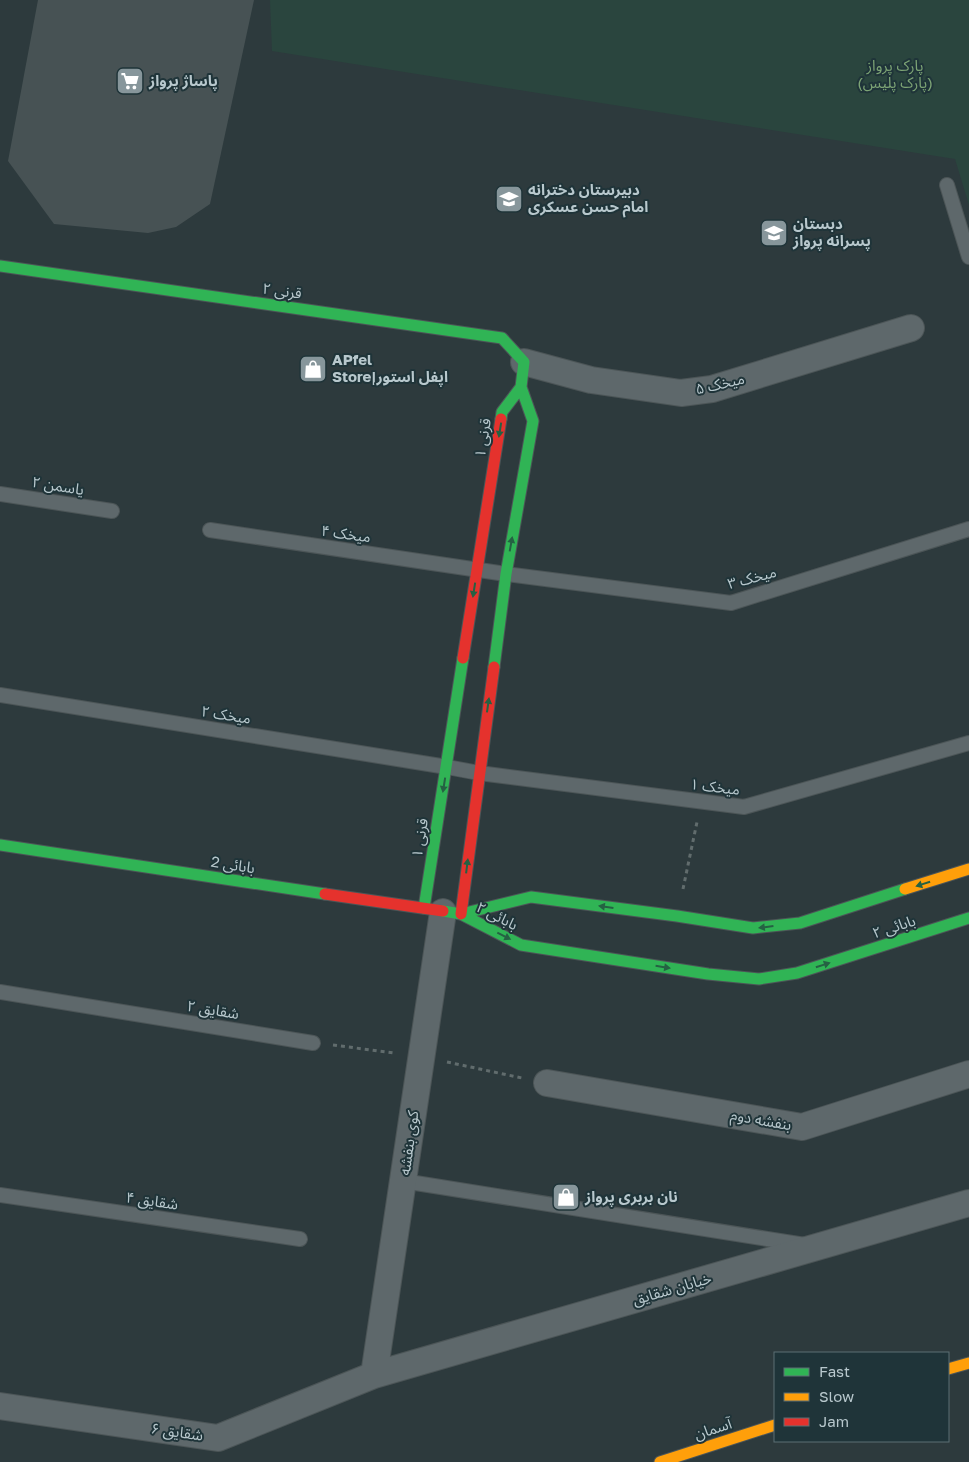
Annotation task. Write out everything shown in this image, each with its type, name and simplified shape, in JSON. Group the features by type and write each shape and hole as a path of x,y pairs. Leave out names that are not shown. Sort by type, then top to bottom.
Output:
{"main road":[{"name":"قرنی ۲","path":"0,266 502,338 522,375"},
{"name":"قرنی ۱","path":"443,911 447,767 502,412 522,375"},
{"path":"443,911 479,773 506,574 533,421 522,375"},
{"name":"بابائی 2","path":"0,845 443,911"},
{"name":"بابائی ۲","path":"443,911 531,897 753,928 800,923 969,869"},
{"name":"بابائی ۲","path":"443,911 521,945 708,974 759,979 797,973 969,918"},
{"path":"949,1370 969,1363"},
{"name":"آسمان","path":"660,1462 774,1425"}],"street":[{"name":"میخک ۵","path":"522,375 591,380 681,393 712,389 911,328"},
{"name":"کوی بنفشه","path":"374,1375 443,911"},
{"name":"بنفشه دوم","path":"547,1083 802,1127 969,1074"},
{"name":"خیابان شقایق","path":"374,1375 969,1202"},
{"name":"شقایق ۶","path":"0,1406 218,1438 374,1375"}],"lane":[{"path":"947,185 969,257"},
{"name":"یاسمن ۲","path":"0,494 112,511"},
{"name":"میخک ۳","path":"477,570 731,603 969,529"},
{"name":"میخک ۴","path":"210,530 477,570"},
{"name":"میخک ۲","path":"0,695 479,773"},
{"name":"میخک ۱","path":"479,773 744,807 969,743"},
{"name":"شقایق ۲","path":"0,992 312,1043"},
{"path":"404,1181 818,1247"},
{"name":"شقایق ۴","path":"0,1195 300,1240"}],"path":[{"path":"677,916 701,802"},
{"path":"312,1043 422,1057 547,1083"}],"green space":[{"name":"پارک پرواز (پارک پلیس)","path":"270,0 969,0 969,205 955,159 272,51"}],"building":[{"name":"پاساژ پرواز","path":"38,0 254,0 210,204 176,227 148,233 54,224 8,161"}],"traffic: fast":[{"path":"0,266 502,338 524,362 521,387 502,412 501,419"},
{"path":"494,667 506,574 533,421 521,387"},
{"path":"424,908 463,658"},
{"path":"0,845 325,894"},
{"path":"461,914 531,897 753,928 800,923 905,889"},
{"path":"443,911 461,914 521,945 708,974 759,979 797,973 969,918"}],"traffic: slow":[{"path":"905,889 969,869"},
{"path":"949,1369 969,1363"},
{"path":"660,1462 774,1425"}],"traffic: jam":[{"path":"463,658 501,419"},
{"path":"461,914 494,667"},
{"path":"325,894 443,911"}],"place":[{"name":"پاساژ پرواز","path":"130,81"},
{"name":"دبیرستان دخترانه امام حسن عسکری","path":"509,199"},
{"name":"دبستان پسرانه پرواز","path":"774,233"},
{"name":"APfel Store|اپفل استور","path":"313,369"},
{"name":"نان بربری پرواز","path":"566,1197"}]}
